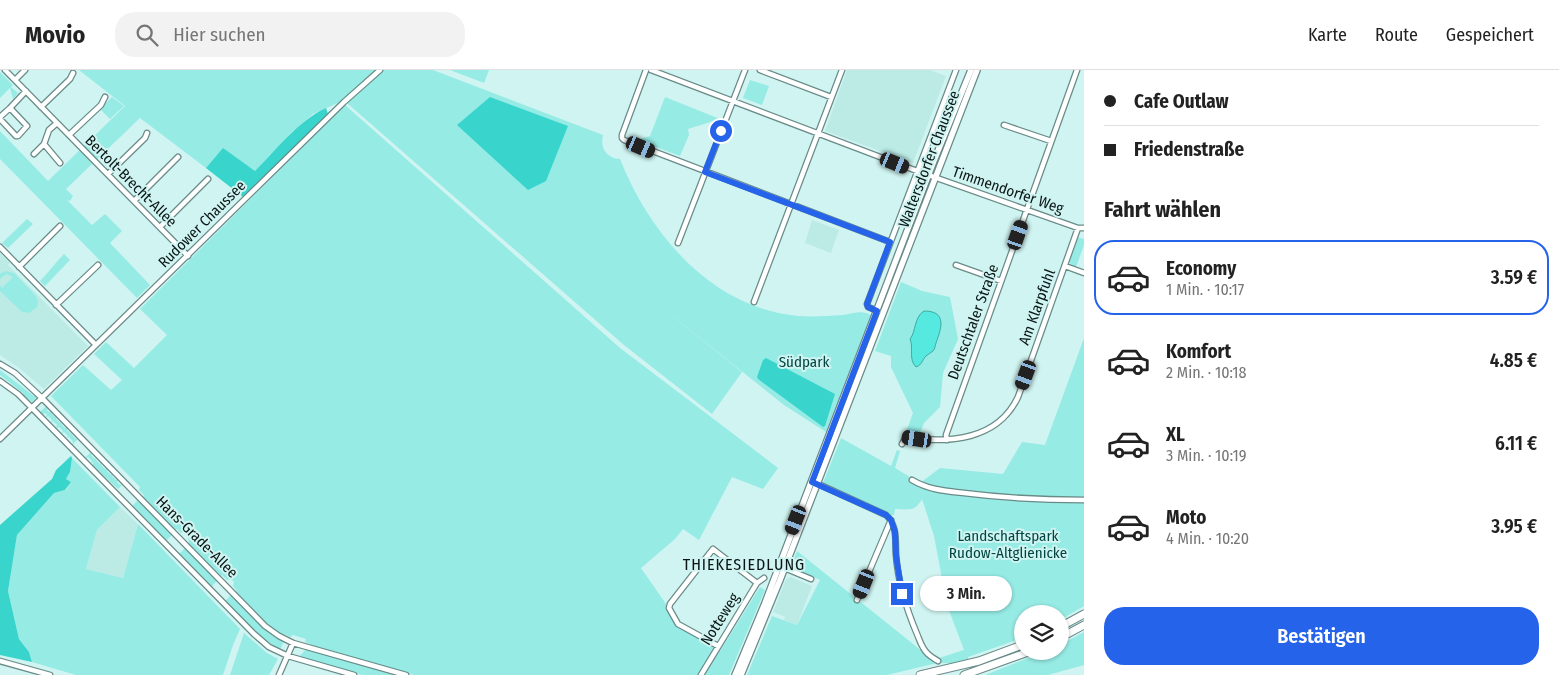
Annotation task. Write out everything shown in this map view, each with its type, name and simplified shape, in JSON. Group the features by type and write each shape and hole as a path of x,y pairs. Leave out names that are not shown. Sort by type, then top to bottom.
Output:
{"highway":[{"path":"1069,622 1084,614"},
{"path":"1069,633 1084,625"},
{"path":"920,675 979,661 1014,648"},
{"path":"964,675 1014,658"}],"main road":[{"name":"Waltersdorfer Chaussee","path":"741,675 971,70"},
{"name":"Waltersdorfer Chaussee","path":"932,176 977,70"},
{"name":"Waltersdorfer Chaussee","path":"735,675 782,567"}],"street":[{"name":"Bertolt-Brecht-Allee","path":"5,70 188,256"},
{"path":"15,80 25,70"},
{"name":"Rudower Chaussee","path":"0,439 344,102 380,70"},
{"path":"646,70 622,138 662,156 890,242"},
{"name":"Timmendorfer Weg","path":"652,70 917,171 1081,228"},
{"path":"678,243 745,70"},
{"path":"760,70 832,97"},
{"path":"754,302 842,70"},
{"name":"Waltersdorfer Chaussee","path":"880,312 868,307 867,304 956,70"},
{"name":"Deutschtaler Straße","path":"947,440 946,435 1077,70"},
{"path":"42,107 70,79 73,72"},
{"path":"10,108 27,126 18,136 0,117 26,91"},
{"path":"69,135 101,104 105,97"},
{"path":"34,154 44,144 49,130 57,123"},
{"path":"1004,125 1051,141"},
{"path":"108,174 145,138 147,133"},
{"path":"44,144 60,163"},
{"path":"134,201 178,157"},
{"path":"160,227 208,179"},
{"path":"19,267 60,226"},
{"name":"Am Klarpfuhl","path":"902,444 906,438 927,441 947,440 980,433 993,427 1005,418 1013,407 1081,228"},
{"path":"0,247 96,345"},
{"path":"56,305 98,265"},
{"path":"956,265 1001,281"},
{"name":"Am Klarpfuhl","path":"1065,266 1084,272"},
{"name":"Hans-Grade-Allee","path":"0,364 15,373 42,398 266,626 279,636 293,643 406,675"},
{"name":"Hans-Grade-Allee","path":"0,381 18,394 269,647 288,656 354,675"},
{"path":"912,480 931,489 974,494 1032,500 1084,500"},
{"path":"814,482 886,515 891,520 895,532 896,556 902,594 923,647 928,654 938,660"},
{"path":"857,600 891,520"},
{"path":"718,646 678,624 669,606 713,549 757,583"},
{"path":"782,567 811,579"},
{"name":"Notteweg","path":"700,675 757,583 764,578"},
{"path":"279,675 293,643"},
{"path":"0,661 50,675"}],"shaded area":[{"path":"847,70 930,70 946,76 913,163 825,131"},
{"path":"490,97 568,126 546,181 528,190 457,125"},
{"path":"326,108 328,114 243,197 206,168 223,148 255,171 306,120"},
{"path":"812,220 839,230 831,253 805,243"},
{"path":"0,253 10,263 8,265 88,346 44,389 0,355"},
{"path":"924,311 937,314 940,317 941,327 934,350 916,367 912,361 910,339 918,317"},
{"path":"766,358 835,394 825,426 823,427 758,379 763,360"},
{"path":"71,456 70,472 66,479 71,482 65,490 54,493 17,535 8,591 19,639 29,652 32,662 0,655 0,525 52,479 56,470"},
{"path":"120,507 138,524 123,578 86,569 97,530"},
{"path":"791,577 812,586 797,625 784,620 785,617 773,612 786,579"}],"green space":[{"path":"79,70 376,70 340,102 313,114 293,131 255,171 223,149 206,168 140,118 66,189 73,196 70,201 67,200 92,225 105,214 122,231 110,243 150,285 137,298 0,159 0,131 48,181 125,106"},
{"name":"Südpark","path":"384,70 433,70 603,135 602,144 605,152 611,157 620,159 648,214 667,240 688,263 712,283 738,299 767,310 798,316 832,316 861,312 873,316 826,432 784,405 645,294 742,372 712,414 624,345 347,103"},
{"path":"450,70 489,70 484,83"},
{"path":"0,72 18,93 13,99 10,88 0,98"},
{"path":"750,80 769,86 762,105 743,98"},
{"path":"112,97 124,106 110,119 100,109"},
{"path":"665,97 720,119 688,129 689,135 680,156 637,140 650,136"},
{"path":"345,105 620,348 778,468 763,489 732,477 699,540 683,529 675,539 641,568 666,604 675,622 720,651 760,587 765,590 729,675 414,675 310,646 310,644 305,642 306,639 293,635 290,637 283,635 271,627 236,592 233,586 234,582 231,579 227,580 221,576 189,544 188,536 185,533 181,533 177,529 175,530 143,497 144,495 139,490 140,487 51,396 83,365 111,390 122,380 94,354 106,342 134,368 167,335 140,309"},
{"path":"27,219 33,224 8,248 2,243"},
{"path":"1077,237 1084,239 1084,245 1076,267 1071,265 1069,260"},
{"path":"64,254 70,260 45,286 40,281"},
{"path":"5,271 14,273 36,296 37,307 29,313 22,312 0,291 0,285 2,288 13,277 6,274 0,279 0,274"},
{"path":"901,282 922,291 950,297 958,339 943,373 940,407 924,423 919,436 906,432 913,413 891,367 891,356 875,351"},
{"name":"Landschaftspark Rudow-Altglienicke","path":"1084,338 1084,606 1069,615 1069,605 1014,605 1014,641 968,657 968,659 952,663 937,663 887,675 747,675 772,616 797,625 820,580 795,569 793,561 797,551 933,660 964,650 947,605 934,536 922,499 914,508 895,509 894,515 890,516 823,483 841,438 891,466 897,450 900,451 895,468 920,483 940,468 1003,474 1022,442 1045,445"},
{"path":"0,370 34,396 36,394 36,398 32,402 22,395 23,393 0,375"},
{"path":"47,405 49,408 47,410 49,412 53,411 51,413 55,417 58,416 56,419 60,423 62,421 61,424 65,428 68,426 67,430 71,434 73,432 72,435 76,439 79,438 72,445 73,442 69,437 66,439 68,436 64,432 61,434 63,431 59,427 56,429 57,425 53,421 51,423 52,420 48,416 45,418 47,415 45,413 42,415 40,412"},
{"path":"92,451 91,455 95,459 97,457 96,460 100,464 102,462 101,465 105,469 109,468 107,471 111,475 113,473 112,476 116,480 120,479 117,482 120,485 124,483 118,489 92,465 94,462 90,463 92,461 88,457 85,458"},
{"path":"72,458 120,507 97,530 86,569 123,578 138,524 240,629 223,675 76,675 32,662 29,652 19,639 8,591 17,535 54,493 66,490 71,482 66,479 70,472"},
{"path":"138,500 173,534 166,541 132,506"},
{"path":"186,547 218,580 211,587 179,554"},
{"path":"232,594 284,641 280,650 261,637 225,601"},
{"path":"1084,632 1084,665 1048,675 985,675 1023,660 1069,660 1069,640"},
{"path":"244,633 267,653 278,659 269,675 230,675"},
{"path":"306,649 398,675 362,675 299,657"}],"district":[{"name":"THIEKESIEDLUNG","path":"744,564"}],"route":[{"path":"721,131 705,172 890,242 867,304 868,307 877,311 812,482 886,515 891,520 895,532 896,556 902,594"}]}
